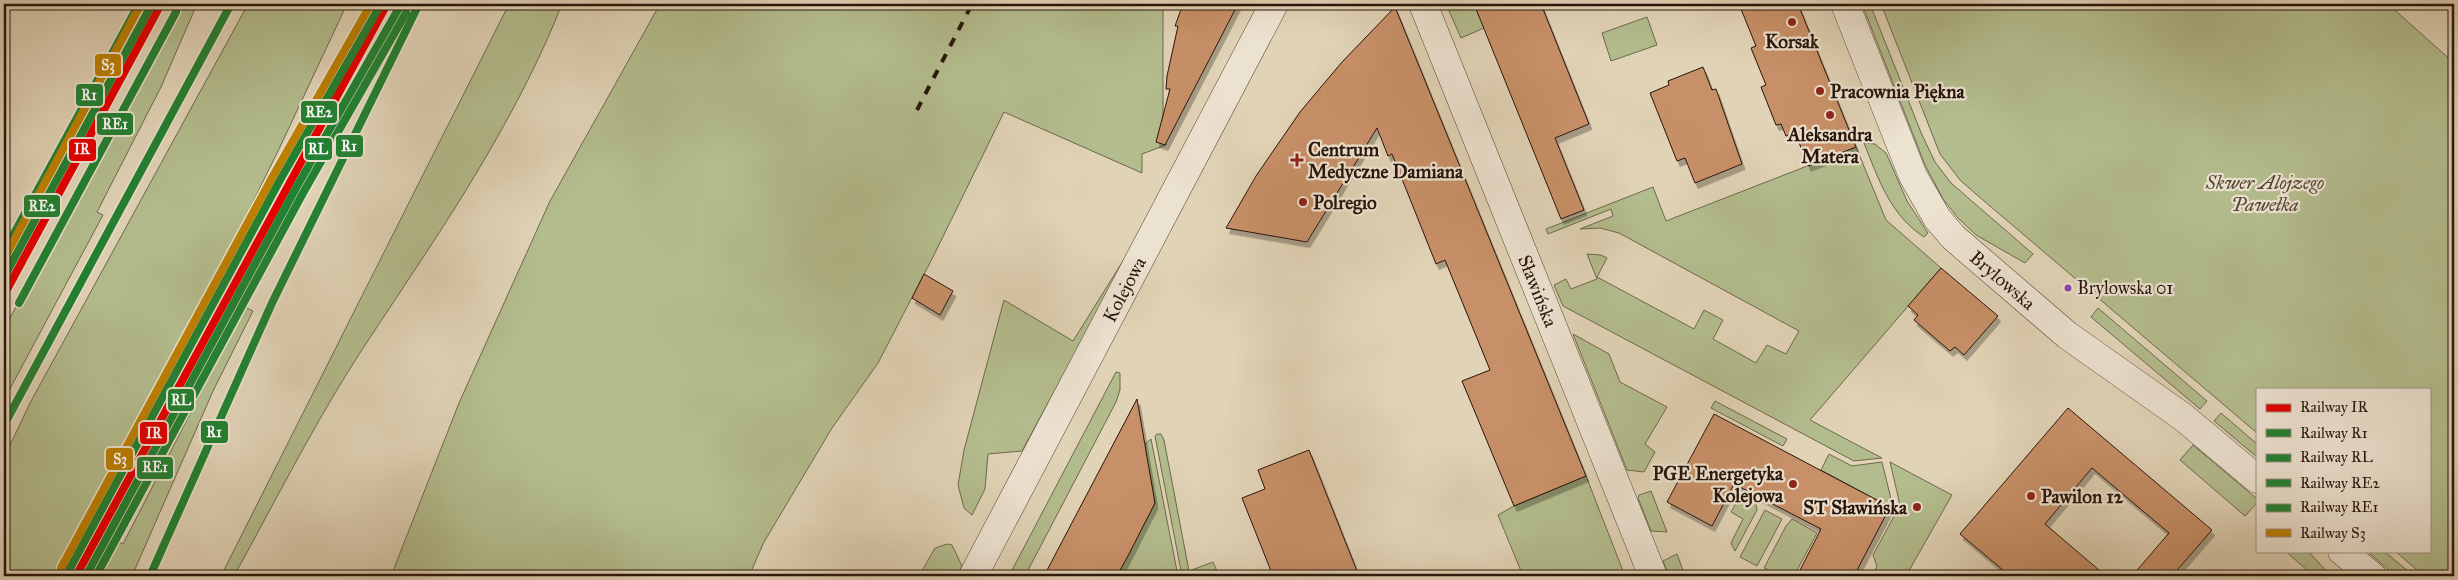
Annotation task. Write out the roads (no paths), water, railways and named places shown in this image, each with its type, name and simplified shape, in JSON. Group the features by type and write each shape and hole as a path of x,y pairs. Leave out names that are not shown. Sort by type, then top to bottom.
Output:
{"street":[{"name":"Kolejowa","path":"973,576 1274,4"},
{"name":"Sławińska","path":"1423,4 1652,576"},
{"name":"Brylowska","path":"1845,4 1913,176 1937,218 1953,237 2067,335 2183,417 2256,478"},
{"path":"2343,552 2372,576"}],"railway":[{"path":"917,110 972,4"}],"rail line":[{"name":"R1","path":"4,252 139,4"},
{"name":"S3","path":"4,259 141,4"},
{"name":"RE2","path":"4,277 152,4"},
{"name":"IR","path":"4,295 161,4"},
{"name":"R1","path":"4,425 231,4"},
{"name":"S3","path":"61,568 273,176 371,4"},
{"name":"RE2","path":"68,572 280,180 381,4"},
{"name":"IR","path":"76,576 387,4"},
{"name":"R1","path":"150,576 272,303 419,4"},
{"name":"RL","path":"86,576 296,188 399,8"},
{"name":"RE1","path":"19,303 176,12"},
{"name":"RE1","path":"96,576 303,193 406,13"}],"place":[{"name":"Korsak","path":"1792,22"},
{"name":"Pracownia Piękna","path":"1820,91"},
{"name":"Aleksandra Matera","path":"1830,115"},
{"name":"Centrum Medyczne Damiana","path":"1297,160"},
{"name":"Polregio","path":"1303,202"},
{"name":"Brylowska 01","path":"2068,288"},
{"name":"PGE Energetyka Kolejowa","path":"1793,484"},
{"name":"Pawilon 12","path":"2031,496"},
{"name":"ST Sławińska","path":"1917,507"}],"park label":[{"name":"Skwer Alojzego Pawełka","path":"2265,193"}]}
